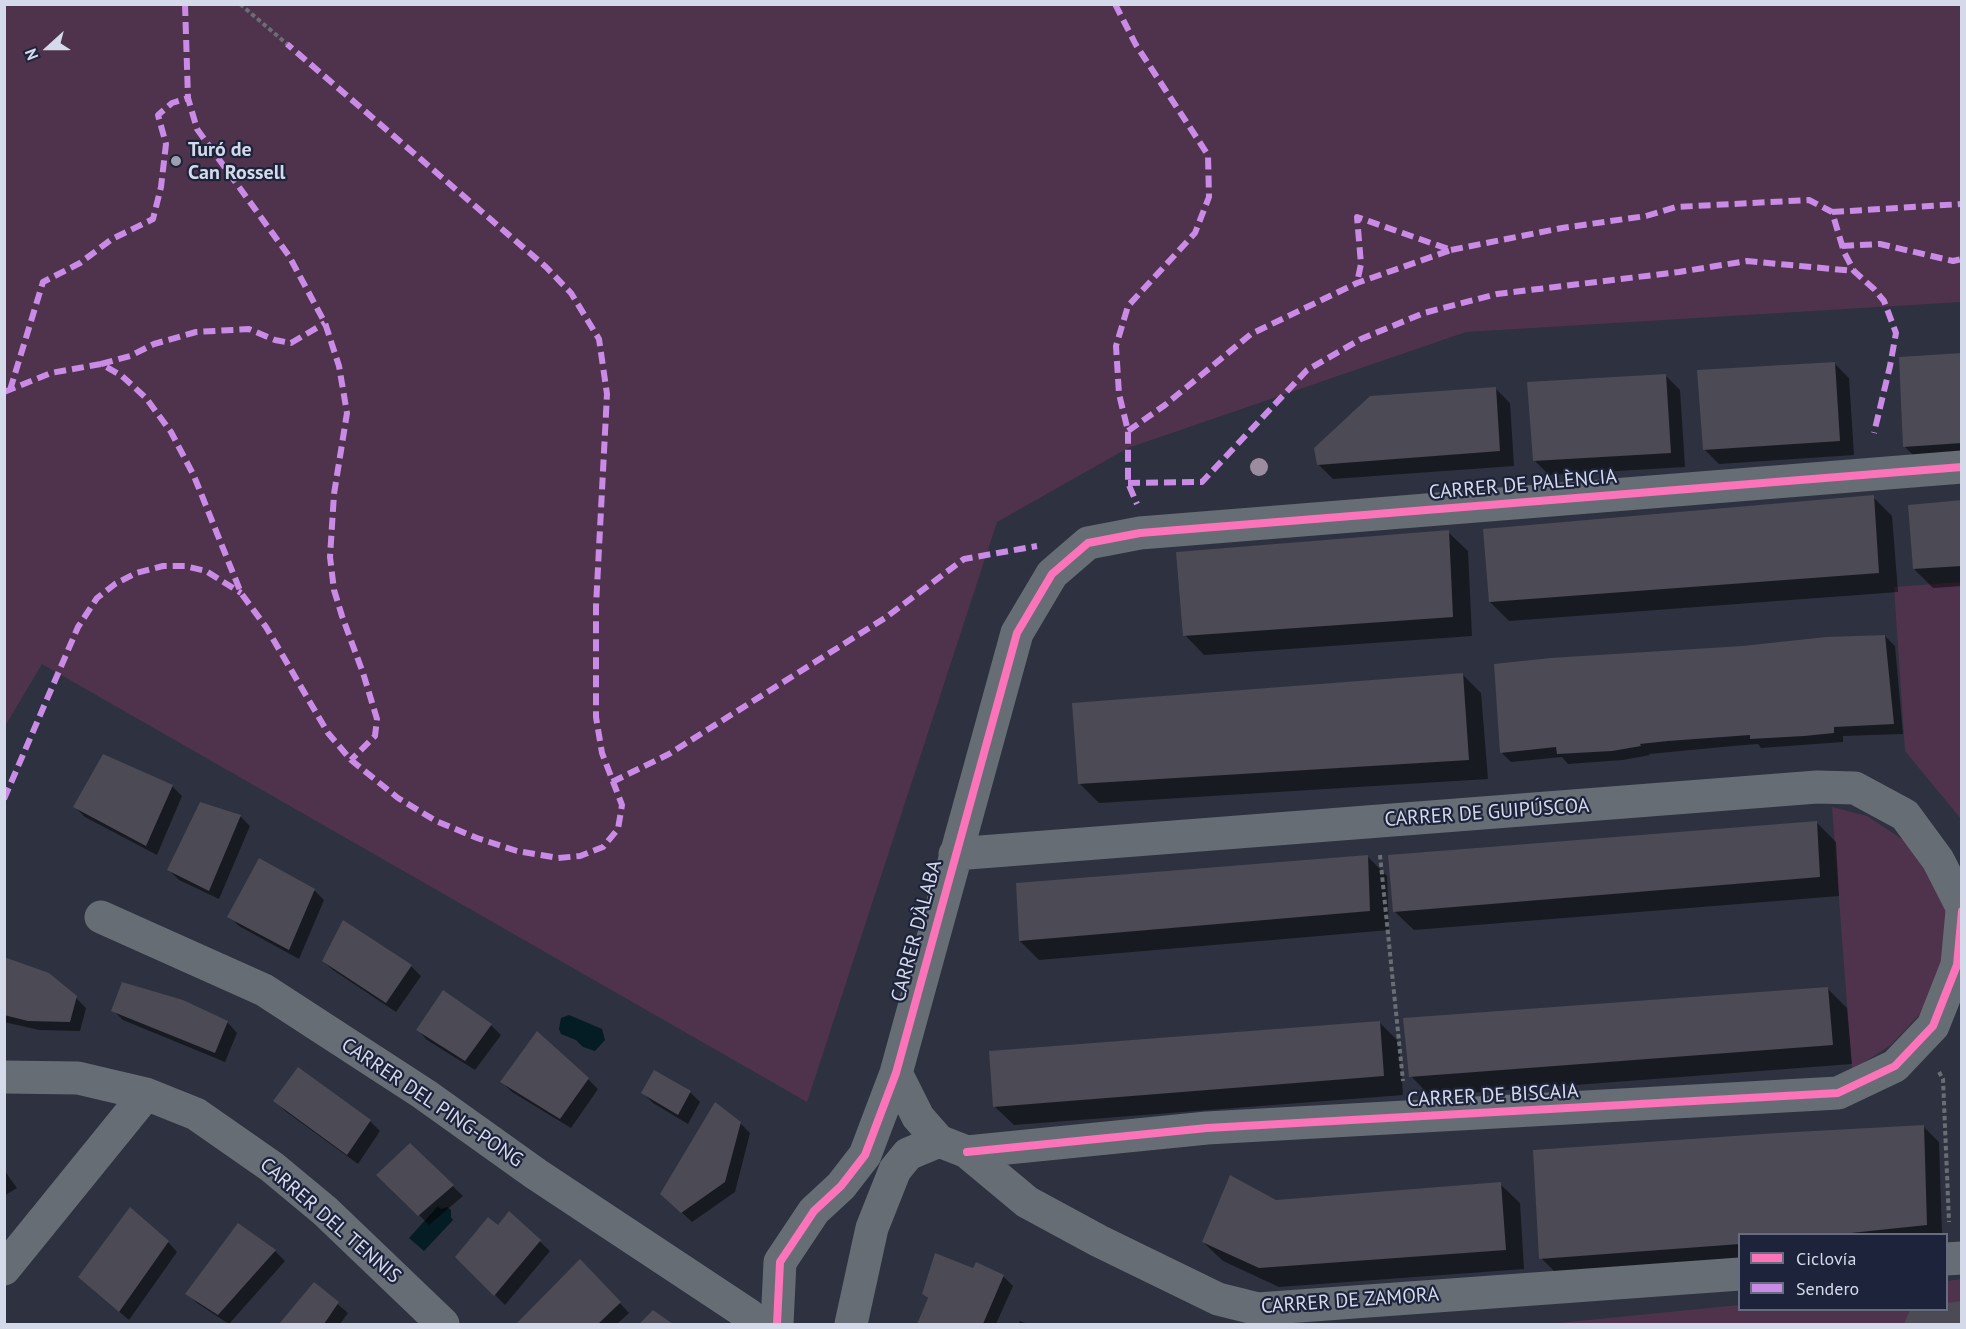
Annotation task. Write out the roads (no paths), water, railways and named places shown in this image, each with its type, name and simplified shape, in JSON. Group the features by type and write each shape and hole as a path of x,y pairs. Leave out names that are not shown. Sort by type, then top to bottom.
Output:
{"street":[{"name":"CARRER DE PALÈNCIA","path":"1088,543 1152,532 1962,467"},
{"name":"CARRER D'ÀLABA","path":"756,1321 780,1262 814,1211 841,1186 865,1155 896,1073 1017,633 1052,574 1088,543"},
{"name":"CARRER DE GUIPÚSCOA","path":"955,854 1818,787 1855,788 1905,815 1938,860 1962,909 1958,966"},
{"name":"CARRER DEL PING-PONG","path":"101,916 264,990 423,1094 536,1174 756,1321"},
{"name":"CARRER DE BISCAIA","path":"953,1146 1207,1128 1838,1093 1895,1066 1933,1026 1958,966"},
{"path":"896,1073 918,1117 953,1146"},
{"name":"CARRER DEL TENNIS","path":"4,1077 78,1078 146,1094 196,1114 272,1167 325,1211 443,1324"},
{"path":"4,1269 146,1094"},
{"path":"851,1324 872,1228 895,1170 908,1154 953,1146"},
{"name":"CARRER DE ZAMORA","path":"953,1146 1028,1202 1099,1241 1218,1299 1258,1309 1738,1274"}],"water":[{"path":"569,1015 602,1029 605,1040 595,1051 561,1034 559,1029 561,1018"},
{"path":"438,1206 441,1209 447,1207 451,1210 453,1220 424,1251 409,1238"}],"place":[{"name":"Turó de Can Rossell","path":"176,161"}]}
